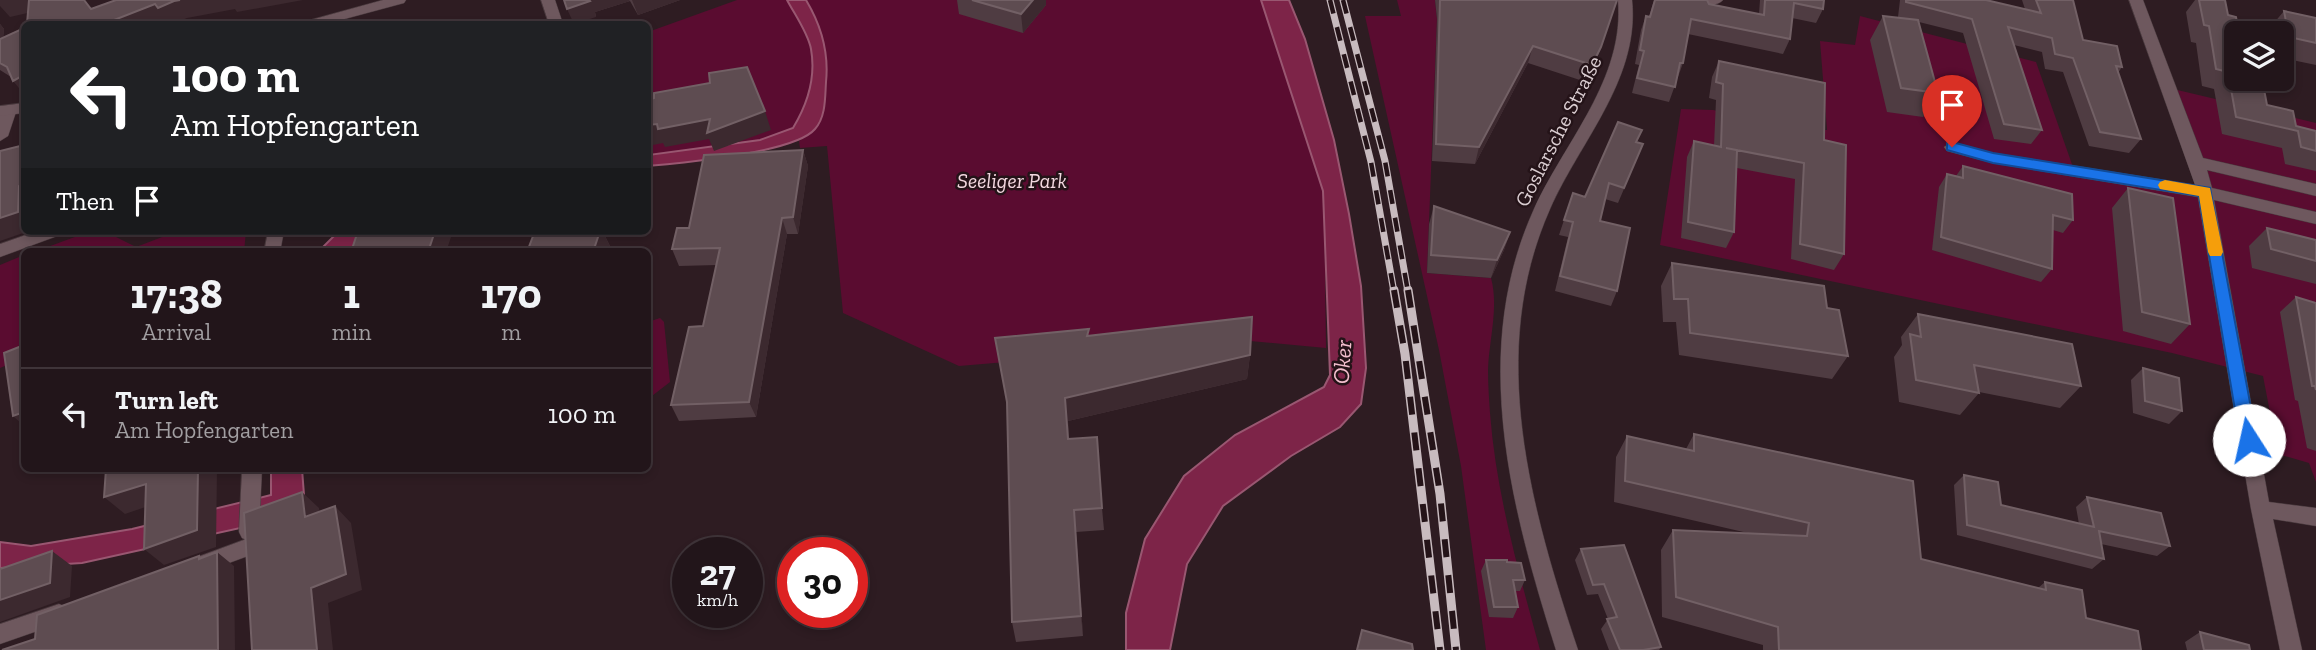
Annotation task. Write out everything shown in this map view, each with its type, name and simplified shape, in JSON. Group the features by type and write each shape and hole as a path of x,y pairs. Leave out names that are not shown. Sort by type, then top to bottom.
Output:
{"street":[{"path":"323,21 399,0"},
{"path":"548,0 555,21"},
{"name":"Goslarsche Straße","path":"1567,650 1533,537 1519,477 1507,370 1510,308 1520,267 1549,191 1617,69 1624,48 1627,17 1625,0"},
{"path":"1706,0 1716,0"},
{"path":"2136,0 2197,162 2205,192 2261,509 2291,650"},
{"path":"0,136 4,112"},
{"path":"1952,147 1993,158 2205,192 2316,218"},
{"path":"2197,162 2316,190"},
{"path":"0,251 42,235"},
{"path":"250,573 252,472"},
{"path":"2261,509 2316,517"},
{"path":"183,571 249,539"},
{"path":"0,634 78,607"}],"green space":[{"path":"737,0 792,0 812,35 813,104 793,136 651,159 651,31"},
{"name":"Seeliger Park","path":"806,0 1261,0 1324,191 1326,348 1250,341 959,366 843,313 827,146 800,148 799,141 815,129 815,15"},
{"path":"1397,0 1435,0 1437,19 1427,273 1491,278 1494,312 1488,375 1493,443 1509,533 1540,650 1486,650 1461,466 1439,350 1365,16 1401,16"},
{"path":"1860,16 2036,62 2074,170 2202,195 2169,88 2316,123 2316,482 2309,463 2278,454 2263,376 2172,353 1660,245 1681,109 1713,110 1803,130 1827,130 1820,41 1855,45"},
{"path":"80,235 112,235 136,247 168,235 246,235 244,248 45,248"},
{"path":"21,256 21,359 0,368 0,265"},
{"path":"660,318 664,322 670,382 651,397 651,321"}],"water":[{"path":"787,0 806,0 823,40 827,71 825,100 821,119 815,129 803,137 762,150 651,166 651,155 760,140 793,128 809,90 812,70 811,49"},
{"name":"Oker","path":"1261,0 1289,0 1305,39 1334,140 1361,286 1366,368 1361,404 1340,427 1291,456 1223,506 1187,564 1170,650 1126,650 1126,613 1145,539 1184,476 1235,435 1324,387 1330,375 1323,191"},
{"path":"335,235 372,235 361,248 322,248"},
{"path":"271,472 302,472 305,508 272,521 82,563 0,568 0,542 31,546 132,529 271,495"}],"building":[{"path":"29,0 84,0 91,9 116,0 180,0 158,8 155,4 112,21 27,21"},
{"path":"564,0 589,0 590,1 567,9"},
{"path":"972,0 1033,0 1021,14"},
{"path":"1440,0 1617,0 1592,65 1533,46 1479,147 1436,144"},
{"path":"1655,0 1707,0 1709,4 1764,15 1765,0 1824,0 1823,9 1794,3 1790,39 1691,19 1683,63 1680,63 1675,87 1637,78 1644,51 1640,50 1646,16 1650,17"},
{"path":"1906,0 1986,0 2041,13 2036,0 2073,0 2083,40 2117,46 2122,67 2116,66 2141,139 2100,132 2073,58 2055,54 2052,38 2008,27 2042,130 2004,124 1972,19"},
{"path":"2199,0 2225,0 2228,15 2236,17 2237,21 2224,21 2224,71 2216,69 2209,26 2204,25"},
{"path":"2284,11 2316,18 2316,43 2294,38 2294,21 2286,21"},
{"path":"1883,16 1918,20 1938,93 1901,88"},
{"path":"21,29 21,77 13,81 7,67 0,63 0,39"},
{"path":"1719,61 1825,83 1824,140 1846,145 1844,254 1800,244 1804,163 1737,150 1734,232 1688,222 1694,141 1721,147 1723,84 1716,82"},
{"path":"747,67 765,111 707,133 710,119 658,129 657,124 651,125 651,99 654,98 654,93 710,83 709,73"},
{"path":"2231,91 2264,91 2267,105 2293,111 2296,126 2316,131 2316,151 2301,147 2298,131 2236,117"},
{"path":"1618,122 1642,130 1636,142 1643,144 1624,188 1609,183 1600,221 1630,228 1617,291 1560,276 1573,222 1564,220 1573,193 1585,197"},
{"path":"21,146 18,212 0,218 0,151"},
{"path":"803,150 793,217 782,218 749,402 671,405 689,327 703,326 720,248 672,249 677,228 689,228 704,155"},
{"path":"1963,166 2072,194 2073,220 2053,215 2052,269 1941,237 1947,174 1963,178"},
{"path":"2128,188 2173,198 2190,324 2142,312"},
{"path":"1434,206 1510,232 1497,260 1431,255"},
{"path":"2267,228 2316,240 2316,261 2271,249"},
{"path":"357,235 434,235 429,248 352,248"},
{"path":"533,235 599,235 594,248 529,248"},
{"path":"1672,263 1824,286 1827,308 1839,310 1848,356 1690,333 1688,299 1674,299"},
{"path":"2296,297 2316,303 2316,390 2315,386 2312,386"},
{"path":"1918,314 2072,344 2081,386 1974,365 1979,393 1916,380 1910,334 1921,337"},
{"path":"1252,317 1250,355 1065,398 1068,439 1097,437 1102,508 1074,510 1081,616 1012,622 1007,402 995,338 1089,329 1087,336"},
{"path":"21,346 21,413 13,416 4,353"},
{"path":"2143,368 2179,378 2182,411 2145,401"},
{"path":"1694,434 1913,481 1921,559 2046,590 2045,582 2082,590 2086,618 2138,631 2141,650 1779,650 1778,627 1676,597 1673,530 1807,536 1809,523 1625,481 1627,436 1694,451"},
{"path":"106,472 198,472 197,530 144,549 146,484 104,497"},
{"path":"1964,475 1998,482 2001,505 2094,527 2087,497 2161,513 2170,546 2099,531 2104,559 1967,525"},
{"path":"302,492 305,517 335,506 346,574 311,588 317,650 252,650 244,513"},
{"path":"1624,545 1661,647 1620,650 1607,619 1617,617 1604,584 1593,585 1581,549"},
{"path":"52,551 50,583 0,600 0,569"},
{"path":"217,552 218,650 2,650 35,639 37,615 199,556 199,559"},
{"path":"1486,560 1521,563 1525,580 1513,580 1518,607 1494,607"},
{"path":"1362,630 1412,644 1413,650 1357,650"},
{"path":"2200,632 2249,645 2250,650 2204,650"}],"railway":[{"path":"1330,0 1371,162 1394,292"},
{"path":"1343,0 1385,161 1408,292"},
{"path":"1394,290 1405,354 1440,650"},
{"path":"1408,290 1440,494 1456,650"}],"slow traffic":[{"path":"2165,185 2205,192 2216,252"}],"route":[{"path":"1952,147 1993,158 2205,192 2249,440"}]}
